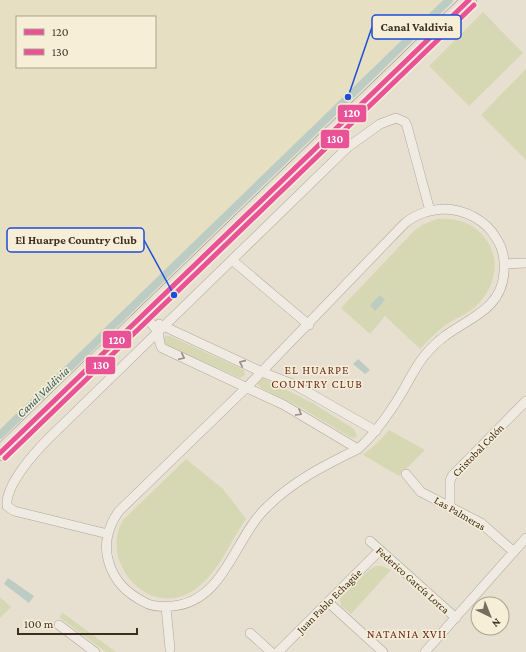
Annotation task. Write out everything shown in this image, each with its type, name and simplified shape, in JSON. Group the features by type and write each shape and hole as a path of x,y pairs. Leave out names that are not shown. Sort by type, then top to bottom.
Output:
{"main road":[{"path":"0,452 147,317 469,0"}],"street":[{"path":"108,534 14,511 7,506 8,496 24,467 38,448 348,147 372,129 396,118 405,122 430,211"},
{"path":"453,210 478,220 496,236 501,246 505,264 502,287 492,303 478,315 444,336 433,346 419,363 376,431 358,449 316,470 288,488 259,515 215,584 197,599 187,604 166,607 146,604 131,595 117,581 107,558 108,534 113,519 125,505 309,325 405,223 415,215 430,211 453,210"},
{"path":"232,260 309,325"},
{"path":"505,264 526,263"},
{"path":"147,317 160,329 297,386 376,431"},
{"path":"160,329 160,344 162,348 247,387 298,413 358,449"},
{"name":"Cristobal Colón","path":"450,507 450,481 452,476 526,400"},
{"name":"Las Palmeras","path":"406,474 421,492 481,524 514,552"},
{"path":"425,652 526,540"},
{"name":"Federico García Lorca","path":"370,541 456,618"},
{"name":"Juan Pablo Echagüe","path":"278,652 380,550"},
{"path":"328,602 383,652"},
{"path":"166,607 170,649"},
{"path":"59,625 83,649 95,652"},
{"path":"250,633 271,652"}],"shaded area":[{"path":"0,0 443,0 0,429"},
{"path":"380,295 385,300 375,311 370,305"},
{"path":"358,359 370,370 365,374 353,364"},
{"path":"8,578 34,596 29,603 4,584"}],"green space":[{"path":"483,12 523,53 469,106 429,66"},
{"path":"526,69 526,160 481,115"},
{"path":"437,219 451,219 464,222 475,228 485,238 490,247 495,265 494,274 487,292 475,307 444,326 420,349 385,316 370,334 341,308 414,231 422,225"},
{"path":"165,336 170,336 244,370 245,375 240,378 166,345 163,341"},
{"path":"263,378 314,404 354,429 357,436 354,438 350,437 298,406 261,388 257,383"},
{"path":"389,430 425,450 399,476 363,455"},
{"path":"186,459 223,489 246,519 222,559 200,586 191,592 174,598 158,597 144,591 132,581 122,568 117,552 117,536 123,520"},
{"path":"376,566 382,566 391,570 351,614 341,606 340,598 369,570"},
{"path":"0,597 11,607 0,618"},
{"path":"63,613 116,652 106,652 59,617"}],"waterway":[{"name":"Canal Valdivia","path":"0,435 449,0"}],"transit line":[{"name":"120","path":"0,453 469,0"},
{"name":"130","path":"5,458 474,5"}],"place":[{"name":"Canal Valdivia","path":"348,97"},
{"name":"El Huarpe Country Club","path":"174,295"}],"district":[{"name":"EL HUARPE COUNTRY CLUB","path":"317,377"},
{"name":"NATANIA XVII","path":"407,634"}]}
